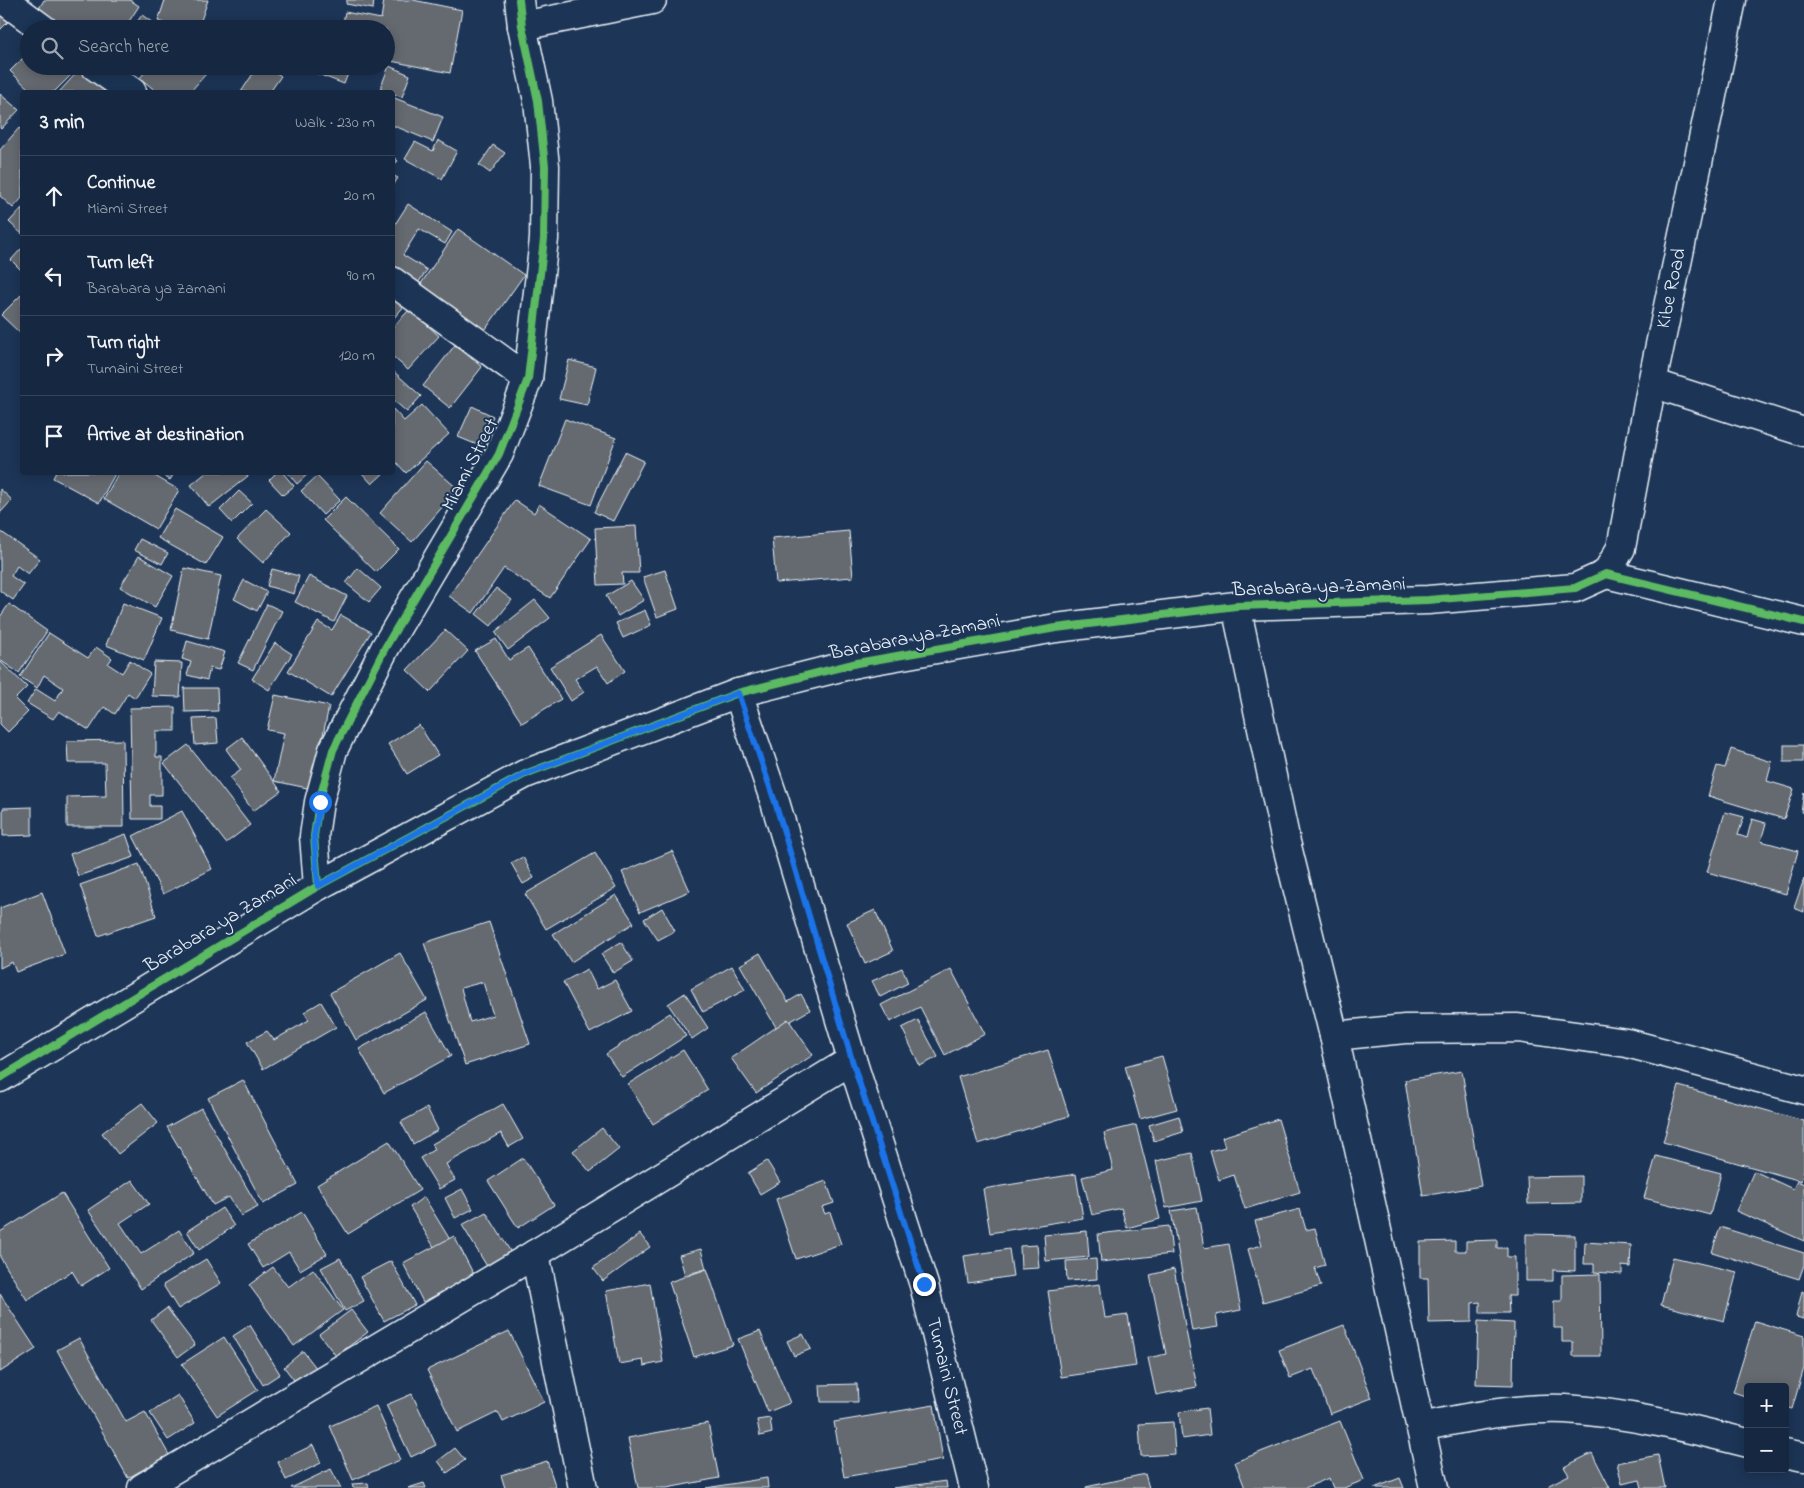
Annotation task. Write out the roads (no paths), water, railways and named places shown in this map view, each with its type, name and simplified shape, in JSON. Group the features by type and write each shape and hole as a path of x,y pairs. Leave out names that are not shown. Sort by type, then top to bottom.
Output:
{"street":[{"path":"4,0 31,20"},
{"path":"520,13 652,0"},
{"name":"Kibe Road","path":"1606,574 1621,548 1652,383 1732,0"},
{"name":"Miami Street","path":"318,886 314,836 333,750 386,648 499,454 528,379 544,238 545,166 538,100 520,13"},
{"path":"108,75 129,90"},
{"path":"395,283 528,379"},
{"path":"1652,383 1804,432"},
{"path":"1606,574 1804,622"},
{"name":"Barabara ya Zamani","path":"0,1078 318,886 525,774 738,693 857,663 1056,628 1236,606 1428,600 1575,588 1606,574"},
{"path":"1236,606 1286,842 1334,1036 1377,1237 1422,1426 1434,1488"},
{"name":"Tumaini Street","path":"738,693 775,802 852,1060 924,1284 974,1488"},
{"path":"1334,1036 1405,1029 1518,1028 1626,1043 1804,1090"},
{"path":"142,1488 535,1254 852,1060"},
{"path":"535,1254 583,1488"},
{"path":"1422,1426 1477,1414 1564,1409 1668,1423 1744,1442"},
{"path":"1789,1454 1804,1458"}]}
